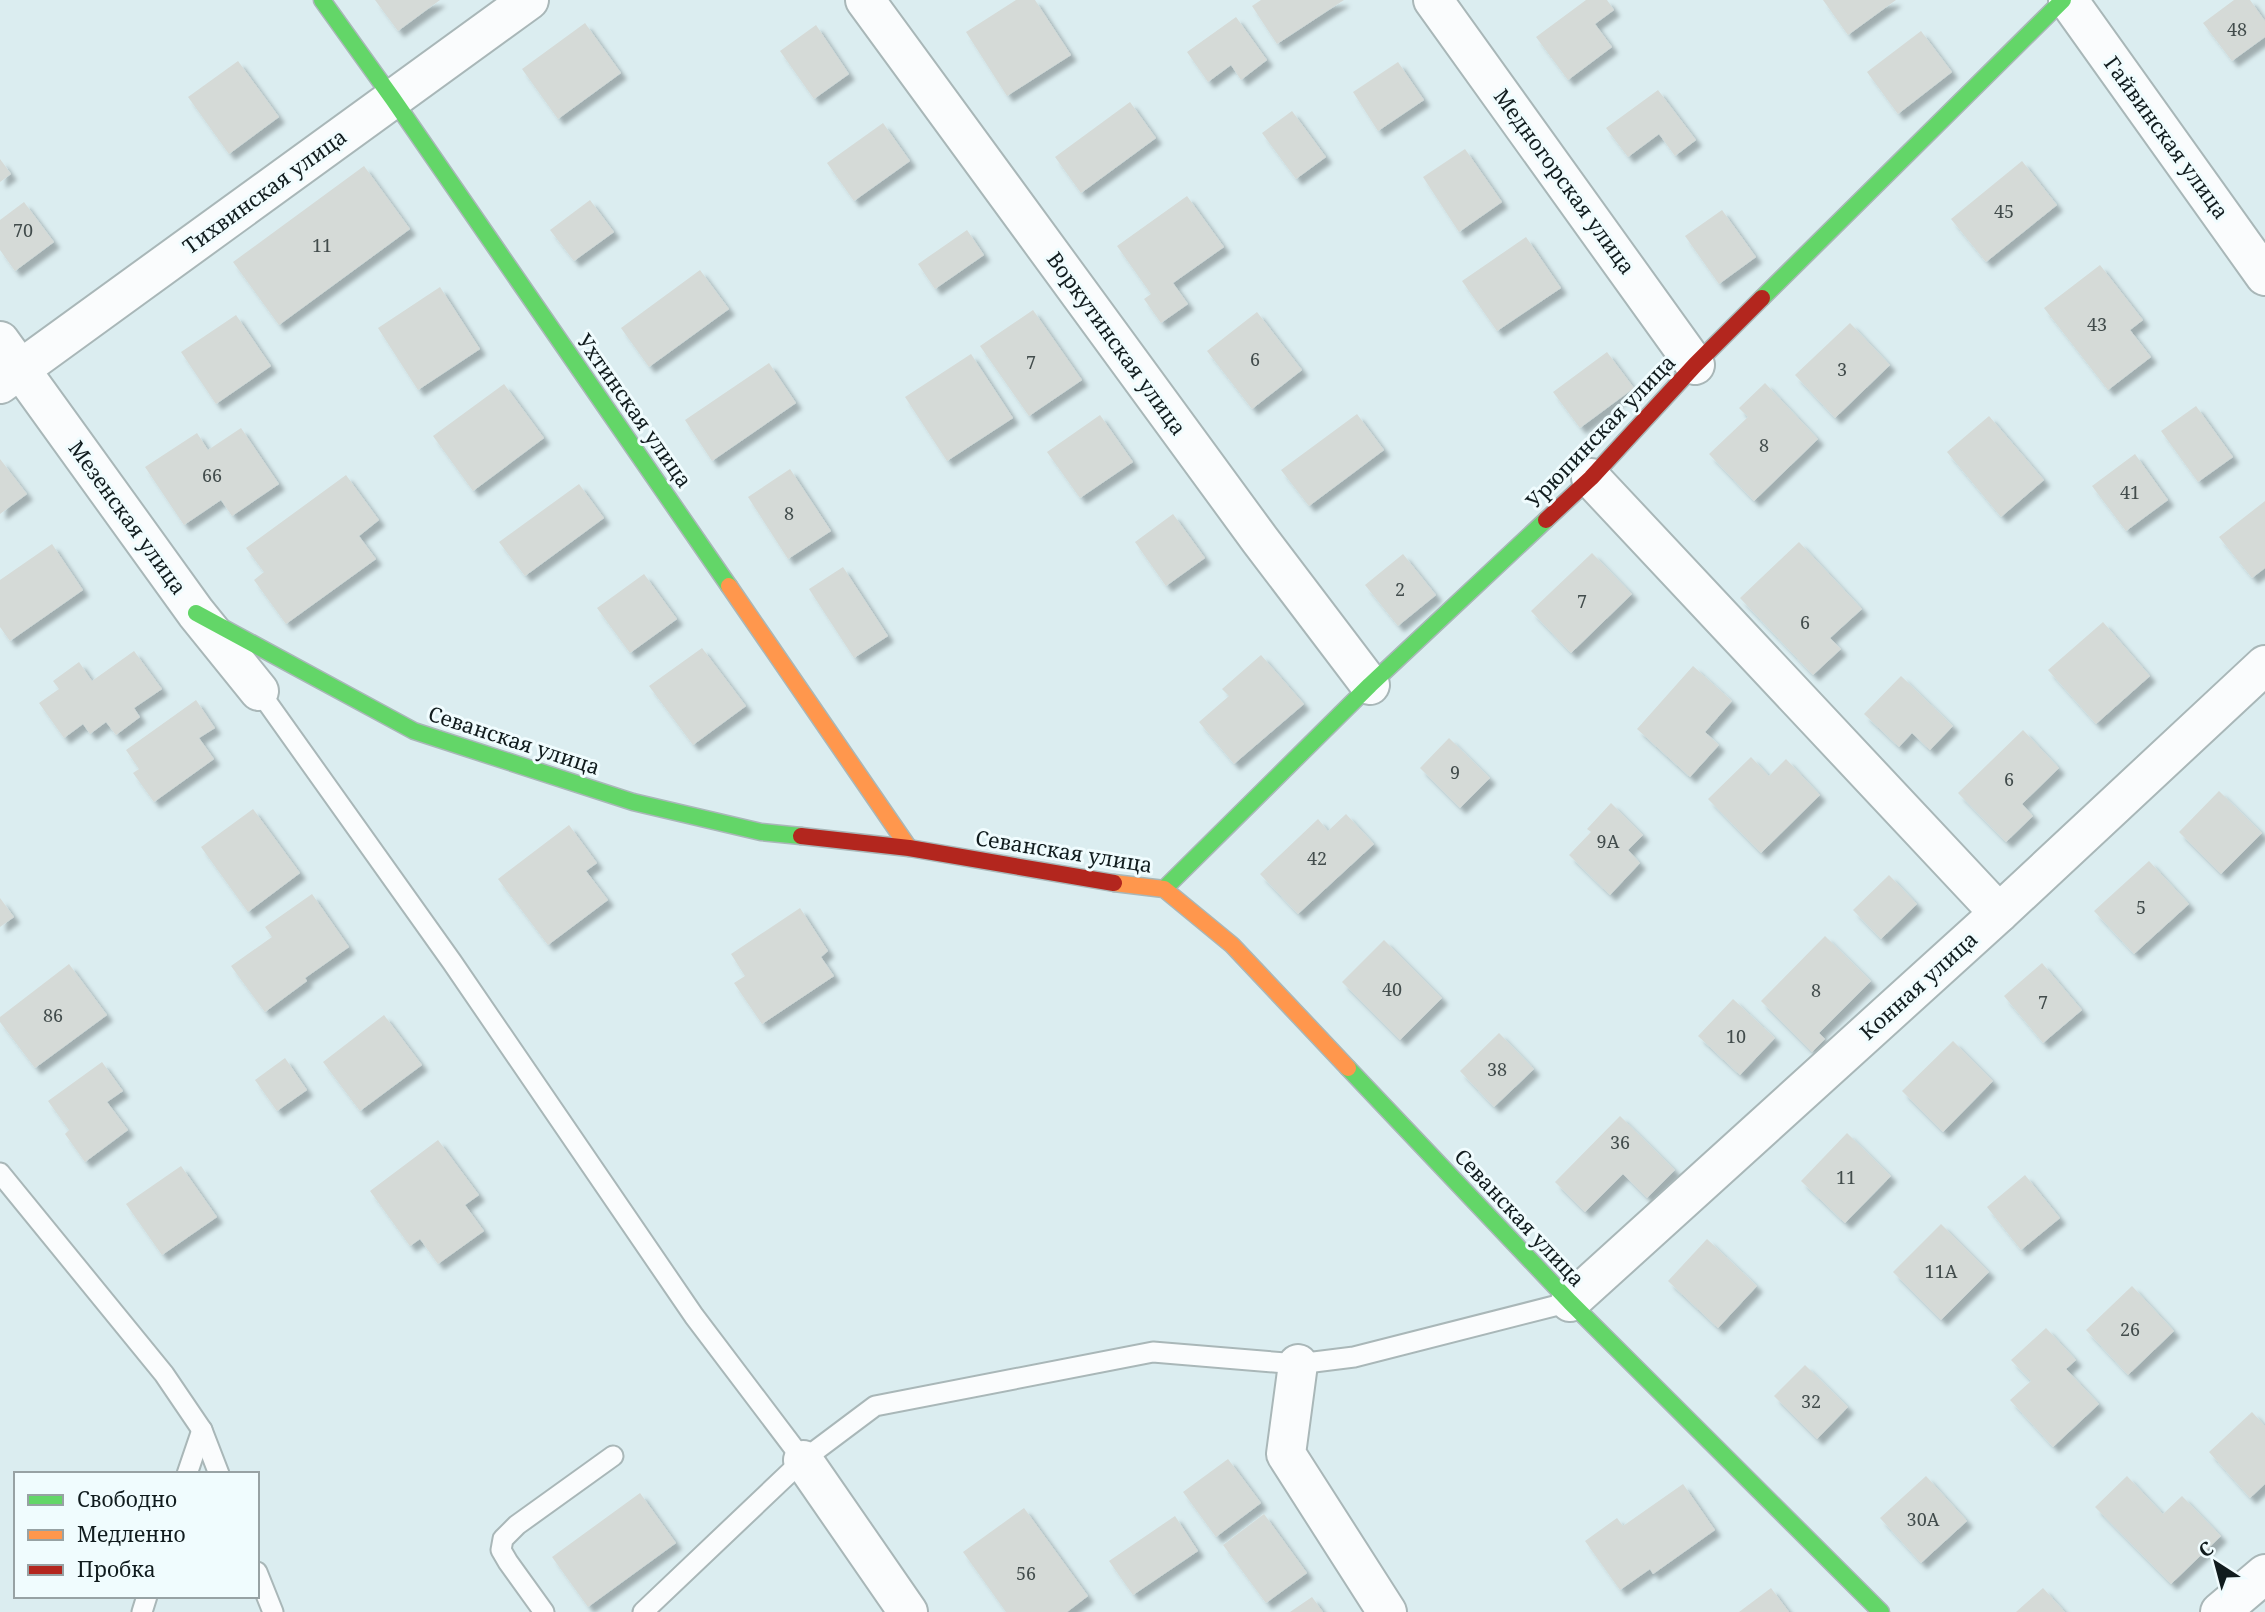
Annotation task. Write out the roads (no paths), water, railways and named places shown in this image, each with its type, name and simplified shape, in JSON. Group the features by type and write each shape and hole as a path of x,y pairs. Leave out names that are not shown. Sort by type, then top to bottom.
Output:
{"street":[{"name":"Ухтинская улица","path":"322,0 909,848"},
{"name":"Тихвинская улица","path":"7,364 393,99 529,0"},
{"name":"Воркутинская улица","path":"865,0 1259,540 1370,685"},
{"name":"Медногорская улица","path":"1433,0 1695,365"},
{"name":"Урюпинская улица","path":"1164,888 1370,685 1591,478 1695,365 2065,0"},
{"name":"Гайвинская улица","path":"2065,0 2265,276"},
{"name":"Мезенская улица","path":"7,364 196,613 259,691"},
{"path":"1591,478 1999,913"},
{"name":"Севанская улица","path":"196,613 414,731 633,802 761,832 909,848 1103,882 1164,888 1232,945 1570,1303 1881,1612"},
{"name":"Конная улица","path":"1570,1303 1999,913 2265,665"},
{"path":"1298,1364 1286,1454 1387,1612"},
{"path":"803,1460 908,1612"},
{"path":"2220,1612 2265,1574"}],"lane":[{"path":"259,691 452,962 694,1316 803,1460"},
{"path":"0,1173 164,1374 202,1430 218,1472"},
{"path":"643,1612 803,1460 875,1406 1153,1352 1298,1364 1354,1357 1570,1303"},
{"path":"188,1472 202,1430"},
{"path":"544,1612 501,1550 503,1539 517,1525 613,1456"},
{"path":"259,1577 273,1612"}]}
